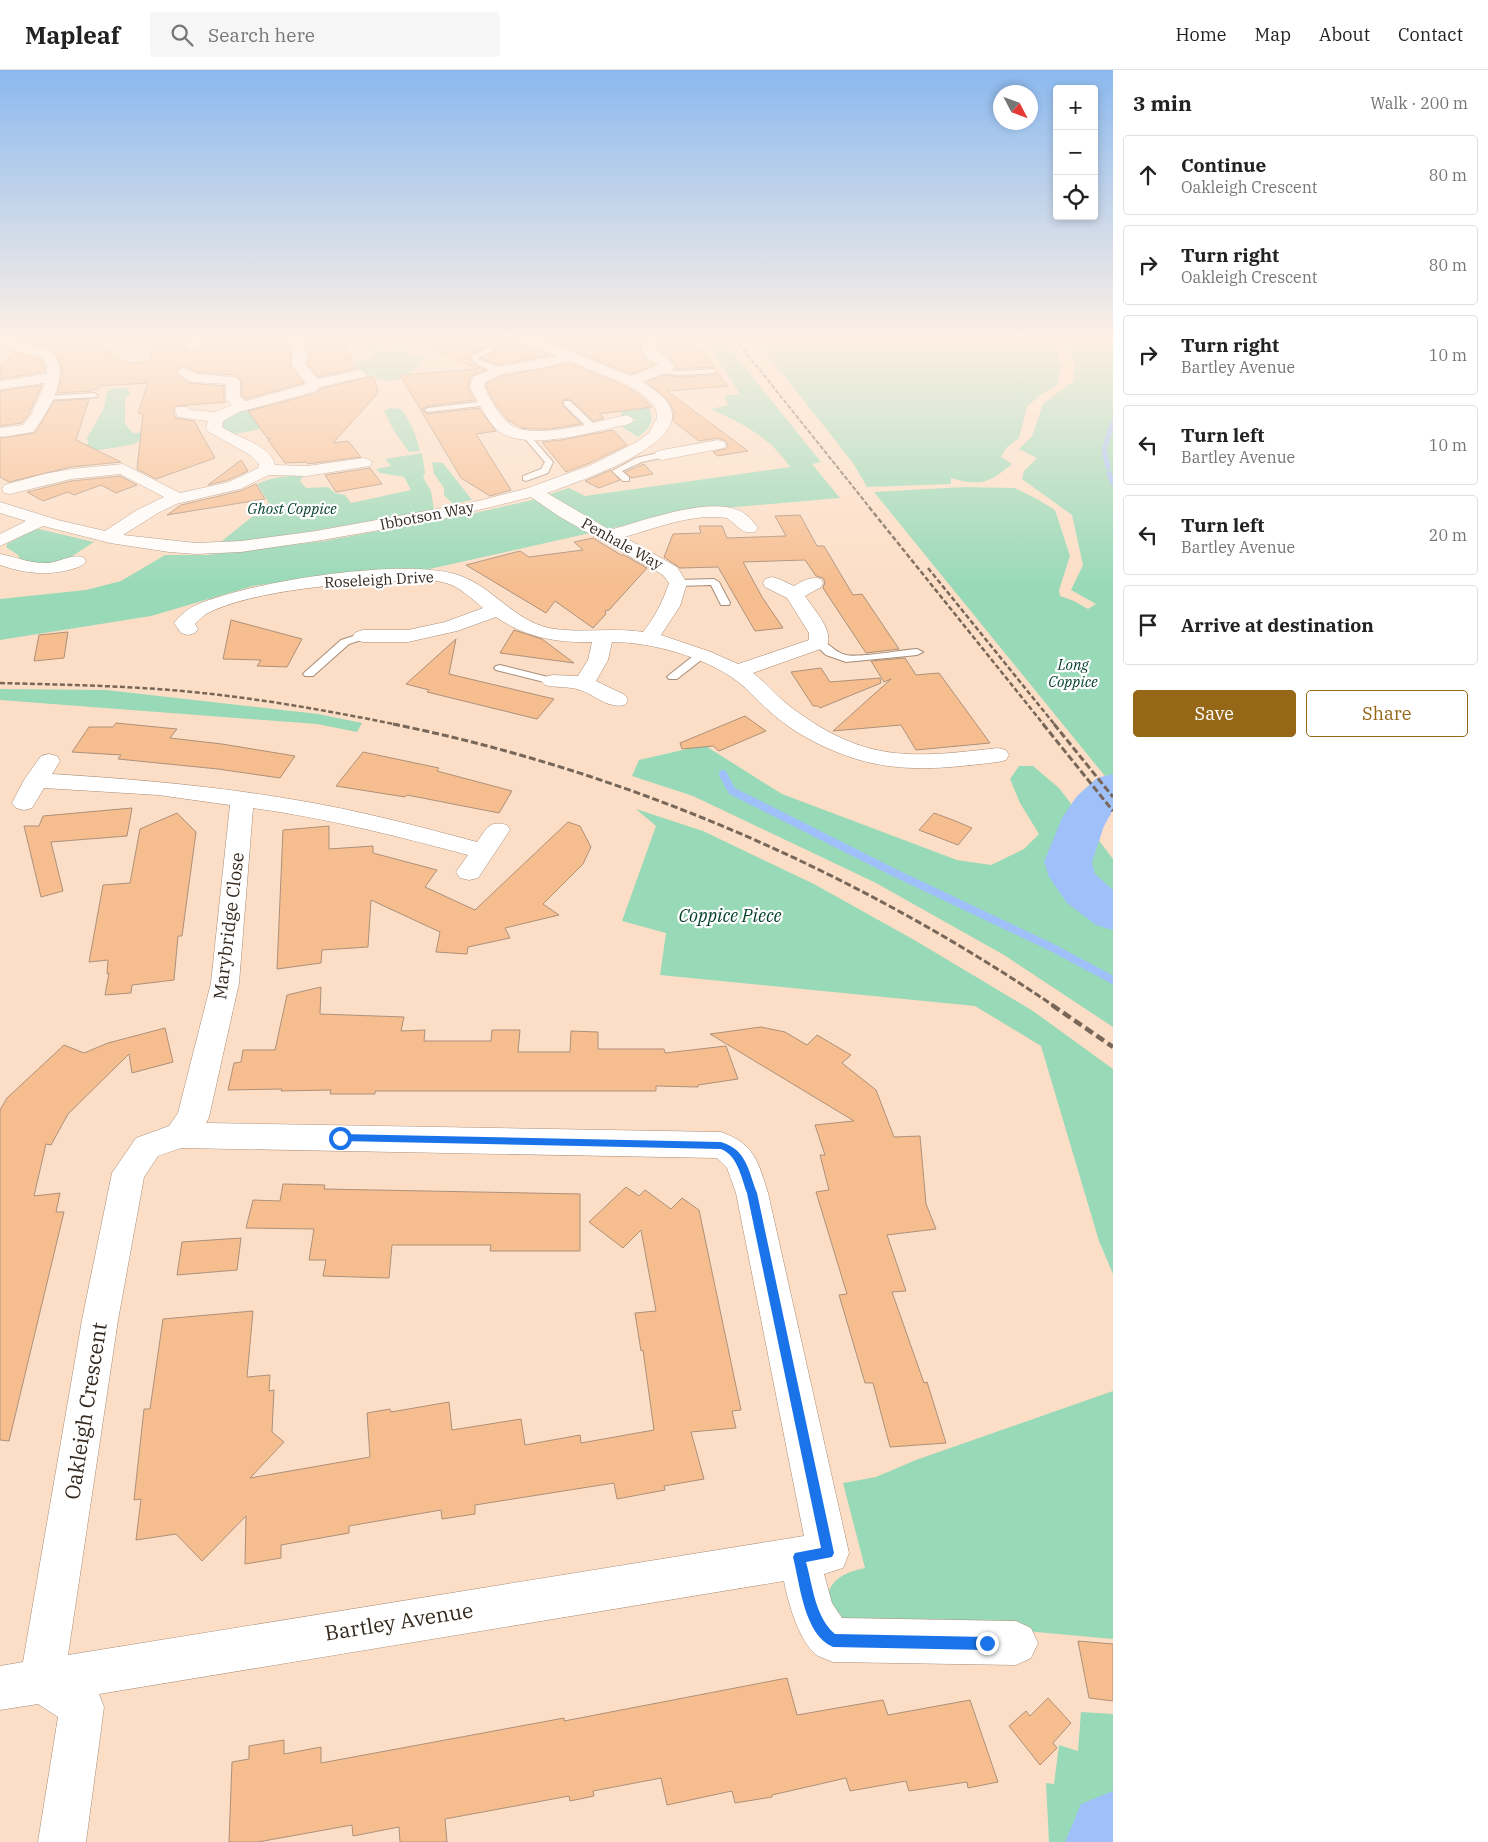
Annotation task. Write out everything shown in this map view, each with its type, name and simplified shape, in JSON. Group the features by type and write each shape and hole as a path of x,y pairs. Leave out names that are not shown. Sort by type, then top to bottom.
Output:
{"street":[{"path":"3,432 28,429 34,422"},
{"path":"215,422 214,429 224,438 261,455 267,463 266,470"},
{"path":"499,422 504,428 516,434 532,436 554,434 590,425 614,422"},
{"path":"665,422 658,434 686,440 698,449"},
{"name":"Ibbotson Way","path":"0,506 42,520 166,547 222,548 321,535 446,514 530,485 605,466 638,449 658,434"},
{"path":"662,455 718,445"},
{"path":"109,536 150,510 178,498 234,488 252,480 266,470 318,470 363,462"},
{"path":"10,489 53,477 123,469 178,498"},
{"name":"Penhale Way","path":"530,485 566,513 670,571 678,584 674,599 662,621 649,638"},
{"path":"609,536 682,516 718,512 732,514 749,528"},
{"path":"0,541 42,520"},
{"path":"4,560 40,570 53,569 76,561"},
{"name":"Roseleigh Drive","path":"188,629 184,624 187,618 217,604 258,591 297,584 371,577 446,577 467,585 497,610 521,626 550,634 649,638 701,655 737,671 780,710 815,734 879,749 880,759 916,761 998,755"},
{"path":"737,671 819,643 818,632 794,594 772,583"},
{"path":"794,594 814,583"},
{"path":"363,636 408,636 450,627 497,610"},
{"path":"584,683 598,660 603,636"},
{"path":"552,680 584,683 616,700"},
{"path":"24,803 42,770 242,800 297,806 484,851"},
{"name":"Marybridge Close","path":"180,1135 193,1118 225,983 242,800"},
{"path":"469,872 498,830"},
{"name":"Oakleigh Crescent","path":"21,1684 100,1320 128,1173 142,1142 180,1135 712,1145 738,1141 738,1155 752,1193 814,1555"},
{"path":"814,1555 816,1621 823,1632 833,1640 1016,1643"},
{"name":"Bartley Avenue","path":"21,1684 814,1555"},
{"path":"21,1684 82,1707 62,1842"}],"lane":[{"path":"587,422 590,425"},
{"path":"530,485 545,471 549,462 530,440 532,436"},
{"path":"626,479 616,471 639,460 662,455"},
{"path":"678,584 714,582 725,604"},
{"path":"309,674 345,642 363,636"},
{"path":"819,643 830,653 846,659 917,652"},
{"path":"673,677 701,655"},
{"path":"500,668 552,680"}],"green space":[{"path":"96,422 125,422 133,433 155,432 134,444 119,447 92,451 73,447 88,444 87,438"},
{"path":"221,422 268,422 267,428 234,434 223,431 220,425"},
{"path":"389,422 409,422 420,451 409,452"},
{"path":"633,422 652,422 638,437 622,427"},
{"path":"736,422 789,422 821,462 812,464 840,498 688,511 425,570 312,578 253,586 151,616 0,640 0,599 86,590 121,581 165,555 207,555 324,541 466,515 528,501 569,488 585,496 790,467 773,447"},
{"path":"820,422 1023,422 1019,438 1006,448 1001,457 1012,464 984,482 978,483 951,478 951,484 867,487 853,463"},
{"name":"Long Coppice","path":"1037,422 1113,422 1113,786 874,492 964,487 1015,488 1037,499 1055,510 1070,556 1059,590 1060,596 1088,609 1096,604 1071,590 1083,565 1072,515 1022,479 1024,471 1037,458 1019,449 1032,436"},
{"name":"Ghost Coppice","path":"422,453 425,473 423,477 431,491 434,510 260,540 230,544 222,541 269,503 257,484 274,478 304,475 300,481 306,488 328,487 335,493 345,495 351,503 411,490 404,477 380,473 376,469 391,466 385,459"},
{"path":"432,462 443,463 472,500 453,504 444,495 444,488 434,474"},
{"path":"39,529 94,542 66,560 48,565 21,561 18,555 6,547 7,544"},
{"path":"0,689 106,690 318,714 362,723 357,732 317,724 0,700"},
{"path":"704,745 782,794 957,860 991,865 1024,849 1039,834 1020,803 1010,779 1019,766 1033,766 1059,788 1113,859 1113,1027 1004,955 876,883 693,796 632,776 639,760"},
{"name":"Coppice Piece","path":"636,809 703,831 814,884 916,941 1033,1011 1113,1069 1113,1274 1099,1241 1041,1046 975,1006 660,975 666,933 622,921 656,826"},
{"path":"1113,1391 1113,1639 1025,1631 845,1627 826,1598 832,1585 840,1577 865,1568 843,1483 876,1477 916,1460"},
{"path":"1081,1712 1113,1714 1113,1842 1049,1842 1046,1783 1054,1784 1059,1745 1078,1751"}],"building":[{"path":"0,422 23,422 22,423 0,426"},
{"path":"42,422 82,422 76,440 121,462 71,467 9,482 0,477 0,438 35,433"},
{"path":"142,422 194,422 215,458 156,479 137,469"},
{"path":"256,422 352,422 333,443 348,441 361,457 308,464 306,462 285,463 268,440 271,438 268,439"},
{"path":"428,422 489,422 496,431 476,434 511,490 490,496 461,478"},
{"path":"511,422 579,422 581,424 550,429 522,428"},
{"path":"674,422 708,422 748,451 717,456 713,452 726,449 728,446 726,441 718,438 699,441"},
{"path":"613,430 627,445 566,472 542,442 562,440"},
{"path":"241,460 248,471 228,480 208,485"},
{"path":"644,464 653,474 631,478 625,472"},
{"path":"370,468 382,484 336,492 325,475"},
{"path":"611,470 620,480 599,488 585,481"},
{"path":"120,476 137,485 116,493 101,485 74,495 68,492 43,501 27,492 71,481"},
{"path":"256,484 265,499 167,515 181,505 240,491"},
{"path":"800,515 817,546 824,546 853,595 862,594 899,649 866,653 823,588 825,582 823,578 816,576 805,560 743,562 762,597 783,628 755,631 718,567 680,568 664,557 673,534 701,533 699,526 722,526 727,538 786,536 775,516"},
{"path":"593,538 647,568 609,610 605,611 606,614 593,628 555,601 546,613 466,565 520,551 529,557 583,550 574,542"},
{"path":"231,620 302,639 287,667 257,666 261,660 223,659"},
{"path":"514,630 542,639 574,663 500,653"},
{"path":"68,632 64,658 34,661 39,635"},
{"path":"456,639 449,674 554,699 537,719 427,692 429,690 406,684"},
{"path":"905,658 916,675 939,673 990,743 916,750 901,725 833,731 891,679 884,682 871,661"},
{"path":"821,668 830,682 880,678 881,683 820,708 813,706 791,672"},
{"path":"745,716 766,731 719,751 713,746 682,749 680,743"},
{"path":"116,723 177,729 170,738 295,756 280,778 218,769 118,759 121,755 72,752 89,727 113,727"},
{"path":"363,752 439,768 437,771 512,791 499,813 407,795 405,797 336,786"},
{"path":"132,808 127,836 51,842 63,891 41,897 24,826 39,826 43,816"},
{"path":"177,813 196,832 182,936 178,936 174,980 132,985 131,993 105,995 109,973 107,974 108,960 89,962 103,885 130,883 140,829"},
{"path":"934,813 972,828 958,845 919,830"},
{"path":"568,822 580,826 591,847 583,864 543,904 559,915 505,928 510,938 468,947 467,954 436,952 440,932 371,900 368,947 322,950 321,963 277,969 283,830 329,826 329,849 373,846 373,853 437,870 425,887 475,910"},
{"path":"321,987 320,1014 404,1017 401,1031 425,1030 424,1041 491,1041 492,1030 520,1030 518,1052 570,1052 571,1031 598,1032 598,1049 664,1049 665,1053 726,1046 738,1079 698,1085 698,1087 656,1086 656,1091 375,1091 375,1094 330,1094 331,1090 228,1090 234,1063 241,1062 243,1050 275,1050 287,995"},
{"path":"761,1027 785,1032 807,1045 817,1035 851,1055 842,1063 876,1090 894,1137 920,1136 926,1204 936,1229 887,1235 906,1291 892,1292 924,1383 927,1382 946,1443 890,1447 873,1383 865,1383 839,1295 847,1294 816,1192 829,1190 820,1155 825,1155 815,1125 854,1121 710,1034"},
{"path":"165,1028 173,1062 132,1073 129,1054 68,1114 51,1145 46,1144 34,1196 60,1193 56,1212 64,1212 9,1441 0,1440 0,1110 7,1098 64,1045 84,1053 108,1043"},
{"path":"283,1184 325,1185 324,1189 580,1194 580,1251 490,1251 491,1245 392,1245 389,1278 323,1276 326,1260 309,1260 314,1229 246,1228 253,1200 280,1201"},
{"path":"626,1187 639,1196 645,1190 671,1209 682,1198 699,1210 741,1410 732,1411 736,1428 691,1432 704,1479 664,1486 665,1490 617,1499 614,1483 475,1505 475,1514 442,1519 441,1510 349,1526 349,1533 281,1545 281,1558 245,1564 246,1516 202,1561 176,1534 136,1540 141,1499 134,1500 144,1409 150,1409 163,1319 253,1311 247,1377 270,1375 269,1391 274,1390 272,1432 284,1442 250,1478 370,1457 367,1413 390,1409 391,1412 449,1402 452,1430 521,1419 525,1445 580,1435 581,1443 654,1430 643,1350 641,1351 635,1313 656,1311 641,1230 623,1248 589,1222"},
{"path":"241,1238 237,1270 177,1275 182,1242"},
{"path":"1078,1641 1113,1644 1113,1701 1089,1698"},
{"path":"787,1678 797,1715 883,1700 888,1715 970,1700 998,1782 968,1788 967,1782 909,1791 906,1781 850,1791 846,1778 772,1795 772,1797 735,1803 732,1791 667,1805 661,1778 593,1791 594,1796 570,1801 569,1796 445,1819 447,1842 400,1842 399,1827 353,1836 352,1825 258,1842 229,1842 232,1762 249,1759 249,1746 284,1740 284,1754 321,1747 321,1763 564,1718 564,1721"},
{"path":"1048,1698 1071,1723 1053,1743 1057,1748 1040,1765 1009,1726 1026,1711 1030,1716"}],"waterway":[{"path":"1108,467 1104,450 1112,424"},
{"path":"1109,473 1113,484"},
{"path":"723,774 732,791 891,871 1051,947 1113,980"},
{"path":"1113,787 1088,812 1068,862 1072,877 1084,892 1113,913"},
{"path":"1110,1842 1113,1836"}],"railway":[{"path":"801,422 870,508"},
{"path":"869,507 1044,725"},
{"path":"928,568 1055,725"},
{"path":"0,683 110,686 193,692 287,704 399,725"},
{"path":"393,724 481,744 568,769 653,799 737,832 820,870 900,912 978,957 1054,1006"},
{"path":"1043,724 1113,811"},
{"path":"1054,724 1113,797"},
{"path":"1052,1005 1113,1047"}],"route":[{"path":"340,1138 721,1145 738,1155 752,1193 828,1553 799,1557 816,1621 823,1632 833,1640 987,1643"}]}
